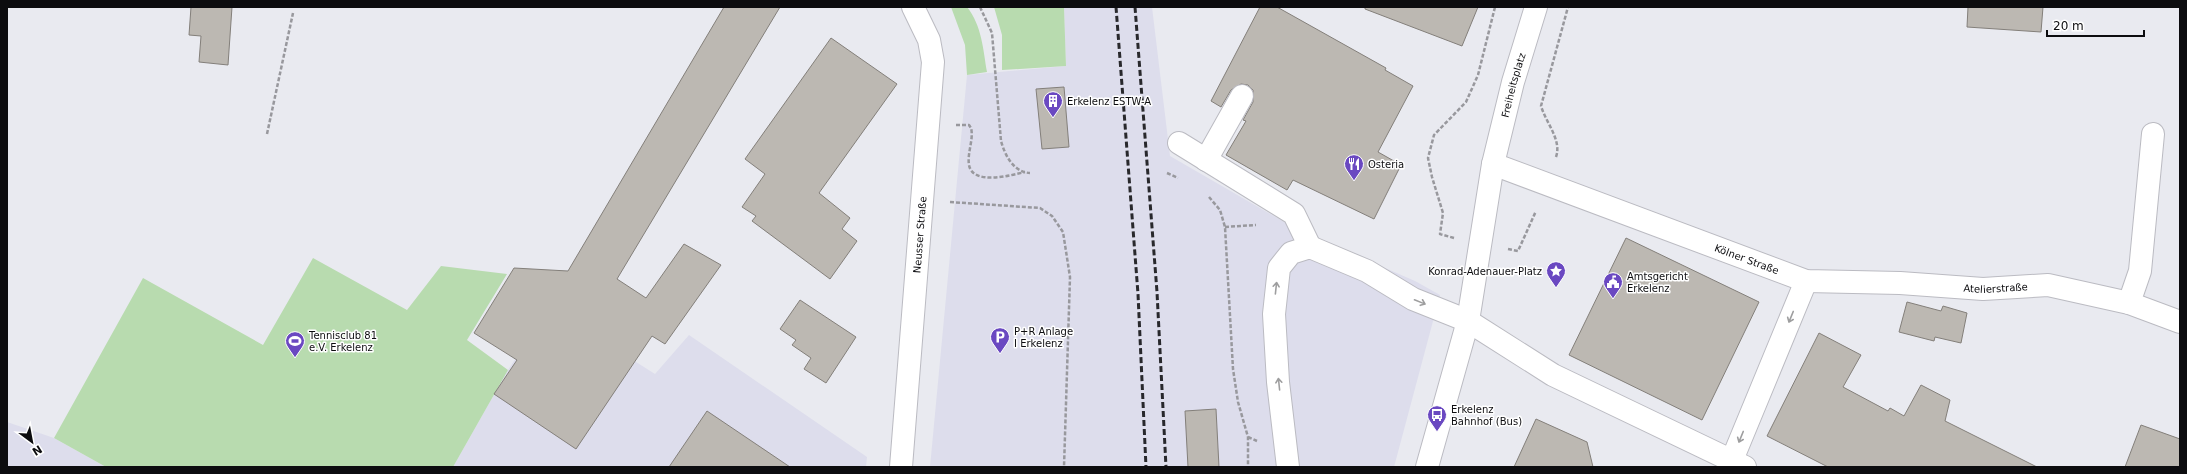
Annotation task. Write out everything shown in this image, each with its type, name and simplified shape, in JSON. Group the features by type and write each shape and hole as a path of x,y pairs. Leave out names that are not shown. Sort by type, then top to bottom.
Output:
{"street":[{"name":"Neusser Straße","path":"901,467 933,62 929,40 913,7"},
{"name":"Freiheitsplatz","path":"1493,164 1513,82 1536,7"},
{"path":"1206,160 1242,96"},
{"path":"2129,303 2140,271 2153,134"},
{"path":"1179,143 1294,214 1310,246 1367,271 1413,299 1468,321 1552,375 1738,464 1806,281"},
{"name":"Kölner Straße","path":"1493,164 1806,281"},
{"path":"1427,467 1468,321 1493,164"},
{"path":"1288,467 1278,382 1274,314 1279,268 1291,253 1310,246"},
{"name":"Atelierstraße","path":"1806,281 1900,283 1983,289 2048,285 2129,303 2180,322"}],"path":[{"path":"980,7 992,33 1001,142 1004,153 1009,161 1025,172 1030,173"},
{"path":"267,134 293,13"},
{"path":"971,142 969,165 972,171 978,176 984,178 1002,178 1025,172"},
{"path":"1167,173 1184,181"},
{"path":"1203,192 1209,196 1220,210 1225,227 1233,369 1238,402 1248,437 1248,467"},
{"path":"923,200 1023,205 1040,208 1052,216 1063,232 1070,277 1064,467"},
{"path":"1225,227 1261,225"}],"shaded area":[{"path":"1064,7 1152,7 1170,156 1298,230 1415,281 1440,295 1394,467 930,467 967,75 1066,66"},
{"path":"549,307 655,374 689,335 867,457 866,467 453,467 508,370"},
{"path":"7,422 54,438 106,467 7,467"}],"green space":[{"path":"951,7 967,7 972,14 979,30 987,72 967,75 965,45"},
{"path":"994,7 1064,7 1066,66 1002,70 1002,35"},
{"name":"Tennisclub 81 e.V. Erkelenz","path":"313,258 407,310 441,266 507,274 467,340 508,370 453,467 106,467 54,438 143,278 263,345"}],"building":[{"path":"191,7 232,7 228,65 199,62 201,36 189,35"},
{"path":"724,7 780,7 617,279 646,298 684,244 721,265 665,344 652,336 576,449 494,394 517,360 474,333 514,268 568,271"},
{"path":"1260,7 1277,7 1386,68 1385,70 1413,86 1378,152 1401,165 1374,219 1293,180 1287,190 1226,155 1246,121 1243,120 1253,102 1253,90 1248,85 1241,84 1231,90 1221,107 1211,101"},
{"path":"1365,7 1478,7 1462,46 1365,9"},
{"path":"1968,7 2043,7 2041,32 1967,27"},
{"path":"831,38 897,84 819,193 850,218 842,229 857,241 830,279 752,221 756,216 742,207 765,174 745,159"},
{"name":"Erkelenz ESTW-A","path":"1064,87 1069,147 1042,149 1036,89"},
{"path":"1626,238 1759,302 1702,420 1569,355"},
{"path":"800,300 856,337 826,383 804,369 811,358 792,345 796,340 780,329"},
{"path":"1907,302 1941,311 1943,306 1967,313 1961,343 1935,337 1934,341 1899,332"},
{"path":"1819,333 1861,355 1843,387 1888,411 1890,408 1904,416 1921,385 1950,400 1945,421 2037,467 1828,467 1767,436"},
{"path":"1216,409 1219,467 1188,467 1185,411"},
{"path":"707,411 790,467 669,467"},
{"path":"1536,419 1587,442 1593,467 1514,467"},
{"path":"2141,425 2180,439 2180,467 2125,467"}],"railway":[{"path":"1116,7 1138,294 1146,467"},
{"path":"1135,7 1157,292 1166,467"}],"place":[{"name":"Erkelenz ESTW-A","path":"1053,118"},
{"name":"Osteria","path":"1354,181"},
{"name":"Konrad-Adenauer-Platz","path":"1556,288"},
{"name":"Amtsgericht Erkelenz","path":"1613,299"},
{"name":"P+R Anlage I Erkelenz","path":"1000,354"},
{"name":"Tennisclub 81 e.V. Erkelenz","path":"295,358"},
{"name":"Erkelenz Bahnhof (Bus)","path":"1437,432"}]}
